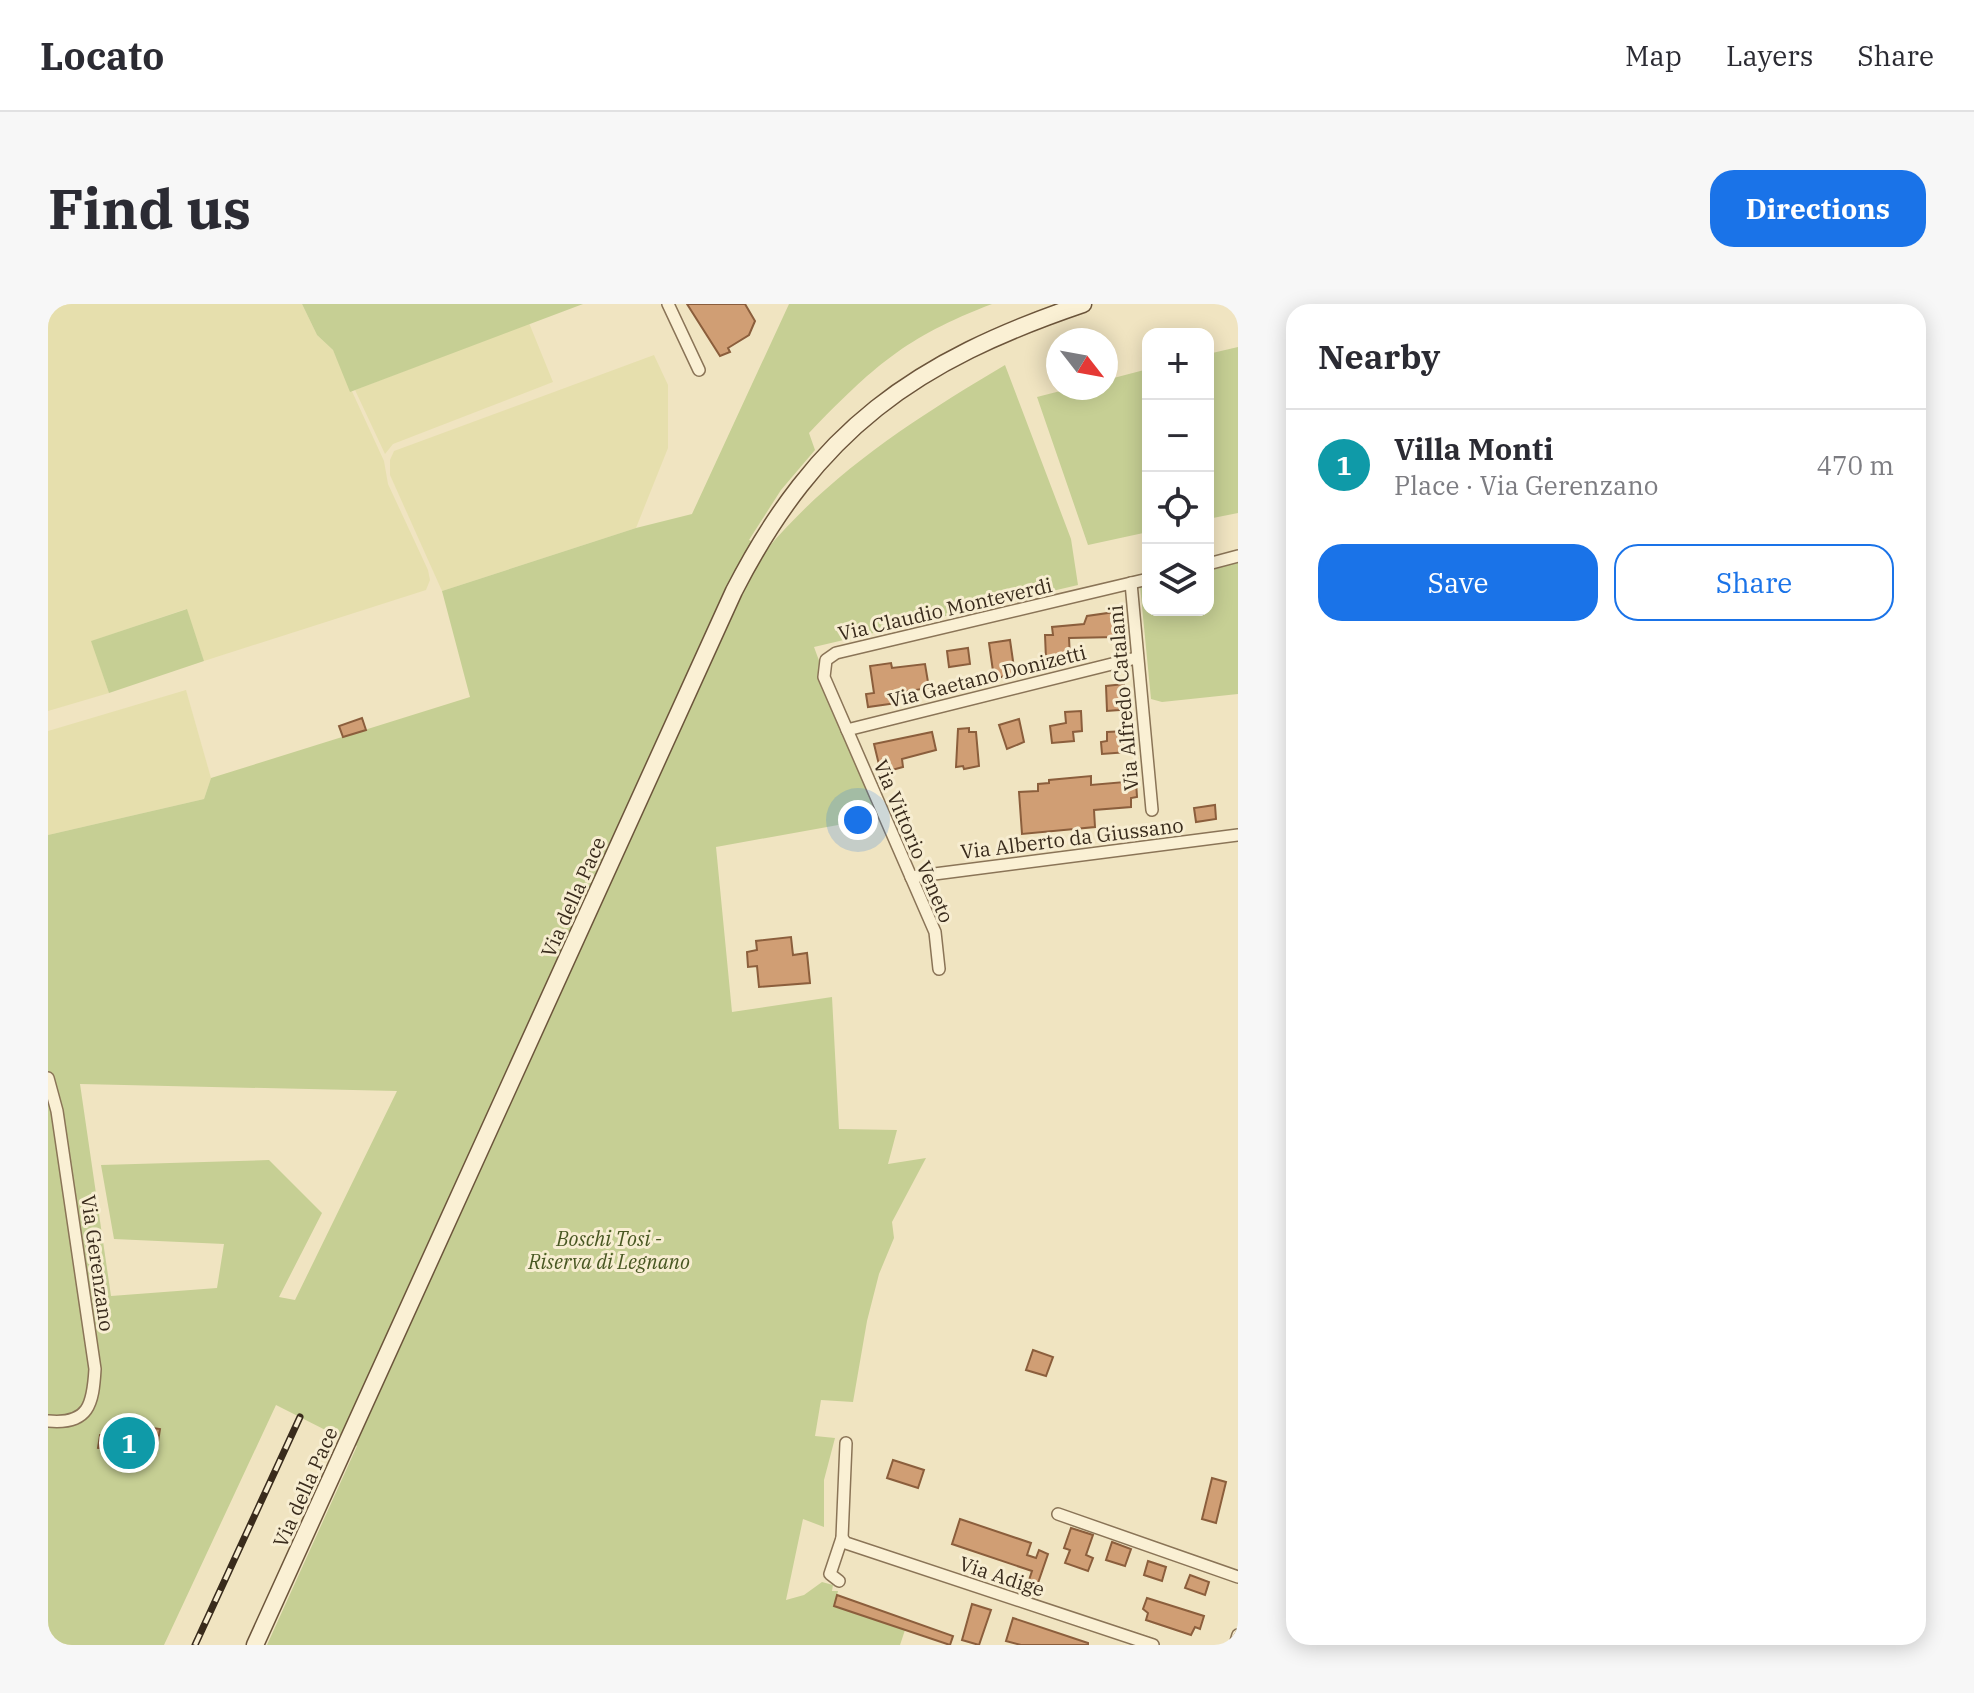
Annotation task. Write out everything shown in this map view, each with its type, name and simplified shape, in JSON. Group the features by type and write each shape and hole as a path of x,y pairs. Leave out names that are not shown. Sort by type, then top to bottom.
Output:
{"main road":[{"name":"Via della Pace","path":"255,1645 734,591 766,532 828,453 907,385 983,341 1083,304"}],"street":[{"path":"668,304 699,370"},
{"path":"1214,562 1238,556"},
{"name":"Via Claudio Monteverdi","path":"847,730 824,677 824,665 830,656 1142,580"},
{"name":"Via Alfredo Catalani","path":"1131,583 1152,810"},
{"name":"Via Gaetano Donizetti","path":"847,730 1136,658"},
{"name":"Via Vittorio Veneto","path":"847,730 935,932 939,969"},
{"name":"Via Alberto da Giussano","path":"911,877 1238,835"},
{"name":"Via Gerenzano","path":"48,1078 57,1111 95,1369 91,1403 85,1414 68,1421 48,1421"},
{"path":"839,1581 830,1574 842,1538 846,1443"},
{"path":"1058,1514 1238,1577"},
{"name":"Via Adige","path":"842,1538 846,1543 1153,1645"},
{"path":"1235,1645 1238,1635"}],"shaded area":[{"path":"48,304 302,304 317,335 333,350 384,461 388,484 428,570 430,580 426,590 204,661 186,609 92,641 109,693 48,711"},
{"path":"529,323 553,382 393,444 385,454 355,390"},
{"path":"654,355 668,385 668,448 636,528 442,591 390,475 390,460 394,451"},
{"path":"186,690 211,778 204,799 48,835 48,731"}],"green space":[{"path":"302,304 583,304 350,392 333,350 317,335"},
{"name":"Boschi Tosi - Riserva di Legnano","path":"789,304 992,304 913,342 852,390 809,433 815,450 781,490 749,540 768,548 820,494 849,470 909,425 1005,365 1071,539 1078,585 814,647 877,818 716,847 732,1012 832,997 839,1129 897,1130 888,1164 926,1158 892,1222 894,1238 879,1274 867,1321 853,1402 821,1400 815,1436 835,1438 824,1480 824,1527 803,1519 786,1600 804,1595 822,1582 833,1585 832,1591 838,1591 835,1606 905,1630 900,1645 267,1645 357,1446 276,1405 164,1645 48,1645 48,835 204,799 211,778 470,697 442,591 636,528 692,514","holes":["80,1084 397,1091 295,1300 279,1297 322,1213 269,1160 101,1165 114,1239 224,1244 217,1288 111,1296"]},
{"path":"1238,347 1238,513 1214,518 1214,400 1214,353"},
{"path":"1142,371 1142,533 1088,545 1037,397 1046,395 1046,400 1118,400 1118,377"},
{"path":"1238,558 1238,694 1162,702 1151,699 1143,616 1214,616 1214,564"},
{"path":"187,609 204,661 109,693 91,641"}],"building":[{"path":"687,304 745,304 755,321 749,335 728,348 730,352 720,356"},
{"path":"1115,612 1116,637 1069,638 1070,657 1046,659 1045,635 1053,635 1052,627 1084,624 1087,616"},
{"path":"1010,640 1015,675 994,678 989,643"},
{"path":"968,648 970,664 949,667 947,651"},
{"path":"891,663 892,668 925,664 929,688 895,693 897,703 868,707 866,694 874,693 870,666"},
{"path":"1124,684 1126,704 1119,705 1119,710 1107,711 1106,686"},
{"path":"1081,711 1082,731 1073,732 1074,741 1052,743 1050,726 1066,723 1065,712"},
{"path":"362,718 366,730 343,737 339,726"},
{"path":"1019,719 1024,742 1007,749 999,725"},
{"path":"969,728 969,732 976,732 979,766 964,769 963,766 956,767 958,729"},
{"path":"1127,731 1128,752 1102,754 1101,742 1107,741 1107,732"},
{"path":"932,732 936,750 902,759 903,767 881,773 874,744"},
{"path":"1091,776 1091,785 1136,781 1137,797 1131,798 1131,807 1094,810 1095,827 1022,834 1019,792 1038,791 1038,784 1049,783 1049,780"},
{"path":"1215,805 1216,819 1196,822 1194,808"},
{"path":"791,937 793,955 807,953 810,983 759,987 757,966 748,967 747,952 757,950 756,941"},
{"path":"1033,1350 1053,1357 1046,1376 1026,1370"},
{"path":"125,1424 160,1429 156,1454 146,1453 144,1464 130,1461 132,1453 98,1448 100,1435 123,1438"},
{"path":"893,1460 924,1470 918,1488 887,1478"},
{"path":"1212,1478 1226,1482 1216,1523 1202,1519"},
{"path":"960,1519 1031,1543 1027,1555 1036,1558 1039,1550 1048,1554 1038,1583 1029,1580 1032,1571 952,1544"},
{"path":"1071,1528 1093,1535 1086,1555 1093,1558 1088,1571 1065,1563 1070,1550 1064,1548"},
{"path":"1112,1542 1131,1549 1125,1566 1106,1560"},
{"path":"1148,1561 1166,1567 1162,1581 1144,1575"},
{"path":"1190,1575 1209,1582 1205,1595 1185,1588"},
{"path":"837,1595 953,1636 950,1645 834,1606"},
{"path":"1147,1598 1204,1616 1200,1629 1195,1627 1191,1635 1146,1620 1148,1613 1143,1609"},
{"path":"972,1604 991,1610 979,1645 962,1640"},
{"path":"1013,1618 1088,1645 1021,1645 1006,1641"}],"railway":[{"path":"195,1645 300,1417"}],"place":[{"name":"Villa Monti","path":"129,1443"}]}
